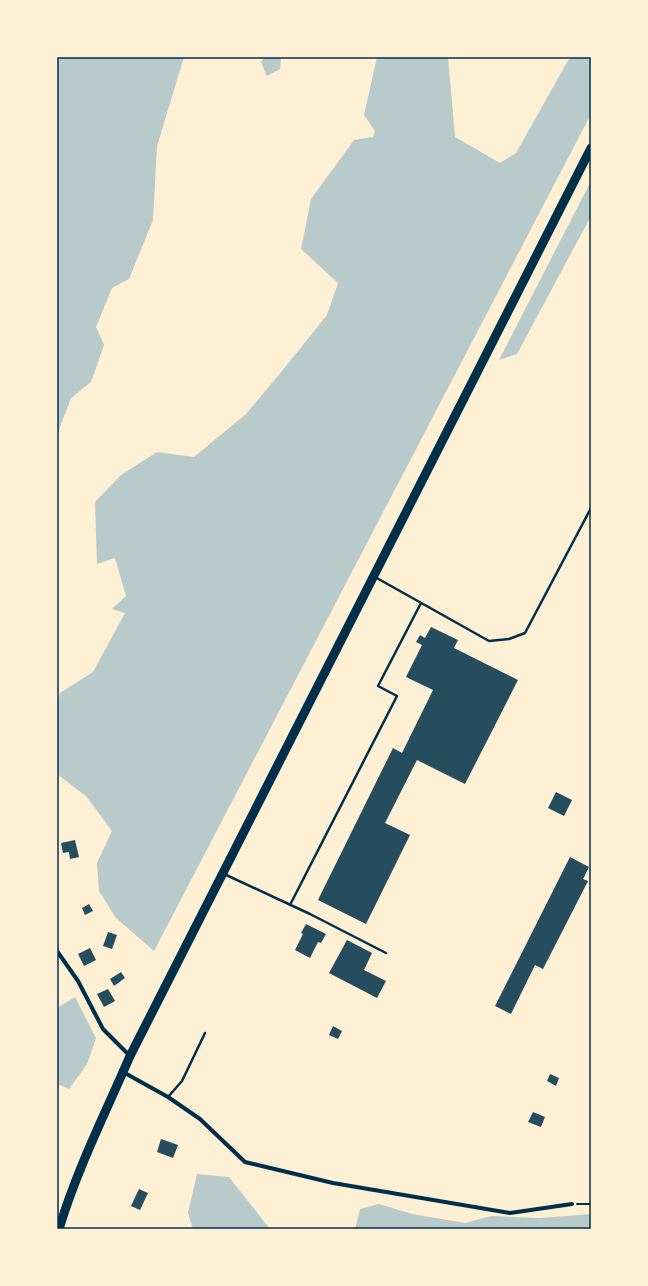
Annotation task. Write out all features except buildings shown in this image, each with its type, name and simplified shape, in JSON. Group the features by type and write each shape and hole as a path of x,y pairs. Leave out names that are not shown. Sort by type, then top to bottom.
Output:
{"main road":[{"path":"60,1229 77,1177 130,1056 591,148"}],"street":[{"path":"57,950 78,981 103,1029 130,1056"},
{"path":"123,1072 168,1097 200,1119 245,1162 333,1183 510,1213 572,1204"}],"lane":[{"path":"374,576 489,641 509,639 525,633 591,508"},
{"path":"290,905 397,696 378,686 421,603"},
{"path":"222,873 310,914 386,953"},
{"path":"168,1097 182,1081 205,1033"}],"path":[{"path":"572,1204 591,1204"}],"shaded area":[{"path":"57,57 184,57 157,146 153,220 129,279 112,288 96,327 104,345 91,382 71,398 57,435"},
{"path":"265,57 281,57 280,69 267,76 261,62"},
{"path":"377,57 448,57 455,137 500,163 516,153 570,57 591,57 591,114 154,951 116,918 99,891 97,863 112,831 86,796 57,774 57,702 60,693 93,672 125,613 112,609 126,596 115,558 97,564 95,502 121,475 157,452 194,457 246,414 327,315 338,283 301,249 311,199 354,140 373,137 375,131 364,115"},
{"path":"591,181 591,216 517,354 499,360"},
{"path":"75,997 96,1038 87,1064 69,1089 57,1084 57,1008"},
{"path":"197,1174 229,1177 270,1229 193,1229 188,1213"},
{"path":"379,1204 412,1214 465,1223 491,1216 540,1218 591,1214 591,1229 355,1229 360,1209"}]}
